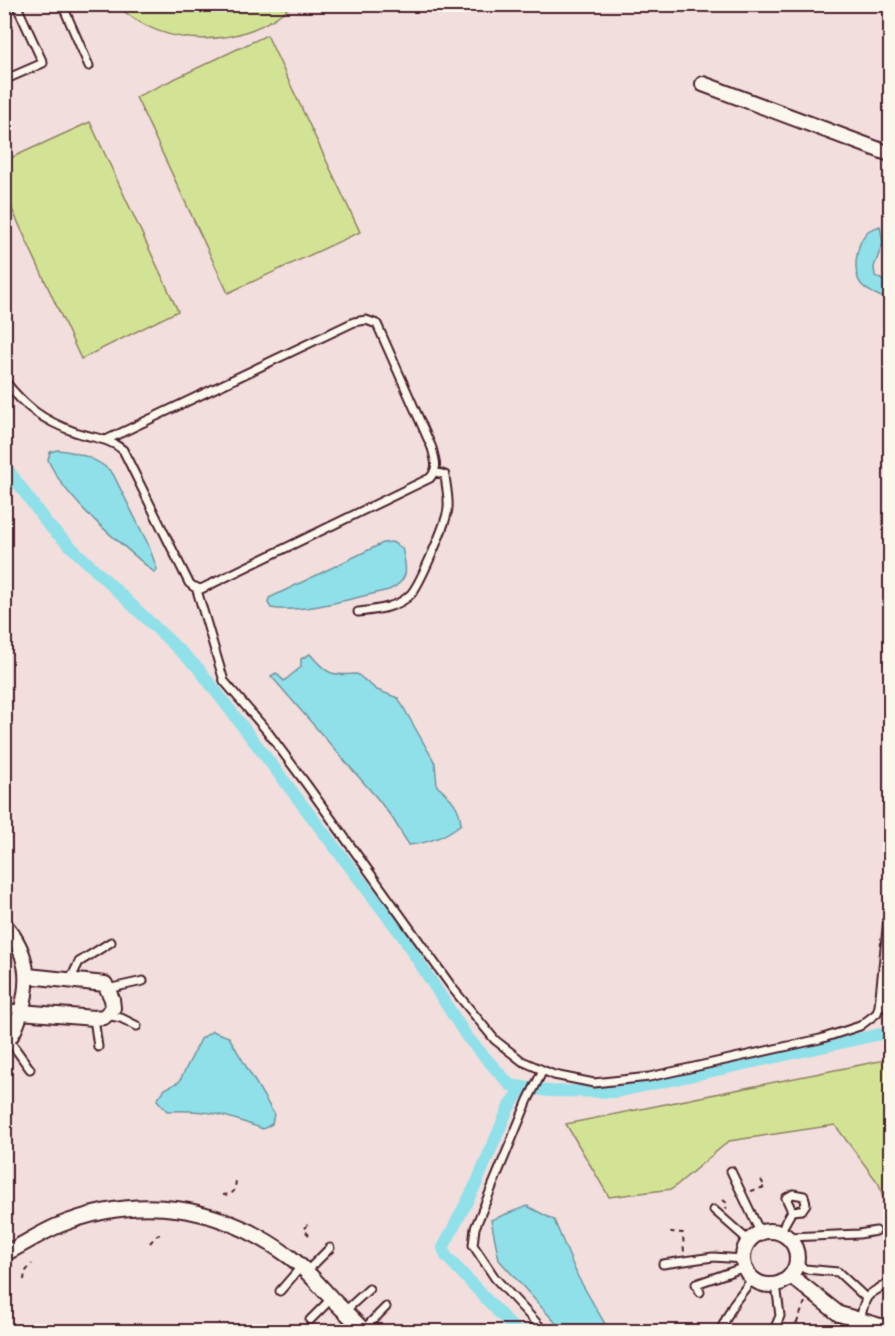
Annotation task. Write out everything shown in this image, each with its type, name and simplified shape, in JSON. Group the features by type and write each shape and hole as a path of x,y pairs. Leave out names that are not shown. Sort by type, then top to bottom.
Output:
{"street":[{"path":"703,84 891,154"},
{"path":"4,924 12,932 20,948 28,976 26,994 15,1030 7,1042"},
{"path":"21,1010 100,1017 113,1008 112,999 105,984 28,976"},
{"path":"4,1254 57,1226 98,1214 127,1207 171,1207 229,1222 262,1238 304,1269 362,1330"},
{"path":"767,1231 785,1235 797,1250 794,1270 784,1281 766,1285 747,1268 743,1252 755,1237 767,1231"},
{"path":"794,1270 813,1293 839,1314 891,1329"}],"lane":[{"path":"4,80 43,63 16,4"},
{"path":"62,4 88,66"},
{"path":"4,380 27,407 52,422 76,432 106,440 123,450 189,583 196,587 201,588 430,478 436,472 432,448 377,324 366,320 354,322 106,440"},
{"path":"358,612 379,610 410,595 430,558 448,509 445,475 436,472"},
{"path":"196,587 224,681 267,730 454,990 495,1040 522,1061 542,1070 554,1075 594,1083 649,1077 820,1039 860,1026 877,1013 879,1006 891,899"},
{"path":"70,980 79,962 111,942"},
{"path":"107,988 143,981"},
{"path":"879,1006 891,1007"},
{"path":"4,1008 21,1010"},
{"path":"98,1047 100,1017 122,1018 137,1026"},
{"path":"7,1042 30,1069"},
{"path":"542,1070 475,1228 473,1245 495,1278 545,1332"},
{"path":"731,1171 742,1193 755,1237"},
{"path":"714,1210 755,1237"},
{"path":"792,1211 785,1235 859,1234 876,1231"},
{"path":"280,1291 330,1248"},
{"path":"663,1264 713,1257 747,1268"},
{"path":"700,1292 696,1284 747,1268"},
{"path":"722,1327 747,1268"},
{"path":"794,1270 838,1272 867,1298"},
{"path":"773,1332 780,1316 776,1284"},
{"path":"860,1321 869,1293 888,1284"},
{"path":"345,1311 369,1289"},
{"path":"310,1320 332,1298"},
{"path":"362,1330 386,1307"}],"path":[{"path":"223,1195 231,1194 235,1190 236,1179"},
{"path":"742,1193 765,1187 760,1180"},
{"path":"309,1235 304,1230 310,1221"},
{"path":"670,1232 683,1233 684,1262"},
{"path":"150,1243 157,1235 164,1234"},
{"path":"24,1280 25,1272 32,1264"},
{"path":"796,1332 802,1306 813,1293"}],"green space":[{"path":"117,5 292,5 273,20 251,30 204,39 180,37 157,31 136,20"},
{"path":"267,35 360,232 228,293 136,97"},
{"path":"90,122 178,311 81,359 5,194 4,161"},
{"path":"890,1059 890,1222 879,1184 835,1125 729,1141 672,1189 609,1197 566,1124"}],"water":[{"path":"880,226 883,243 874,267 875,276 884,281 890,281 890,302 865,288 860,283 856,269 856,260 863,237 868,231"},
{"path":"890,302 890,346 886,342"},
{"path":"57,450 88,457 102,464 113,474 148,544 157,569 155,573 111,535 68,492 48,460 50,452"},
{"path":"392,542 402,548 406,568 401,582 389,590 299,609 271,608 268,603 269,598 383,543"},
{"path":"310,654 325,670 341,675 357,674 377,690 398,698 435,763 437,786 454,802 461,824 436,839 409,845 377,798 271,676 276,673 284,681 301,667 301,659"},
{"path":"212,1031 229,1037 274,1114 272,1124 263,1129 216,1114 167,1111 157,1100 165,1089 179,1082 201,1039"},
{"path":"527,1206 554,1220 578,1277 609,1331 563,1331 499,1260 491,1220"}],"waterway":[{"path":"4,464 48,525 198,668 401,934 467,1037 510,1085 549,1091 616,1092 890,1032"},
{"path":"517,1332 446,1256 443,1248 477,1182 508,1109 522,1087"}]}
